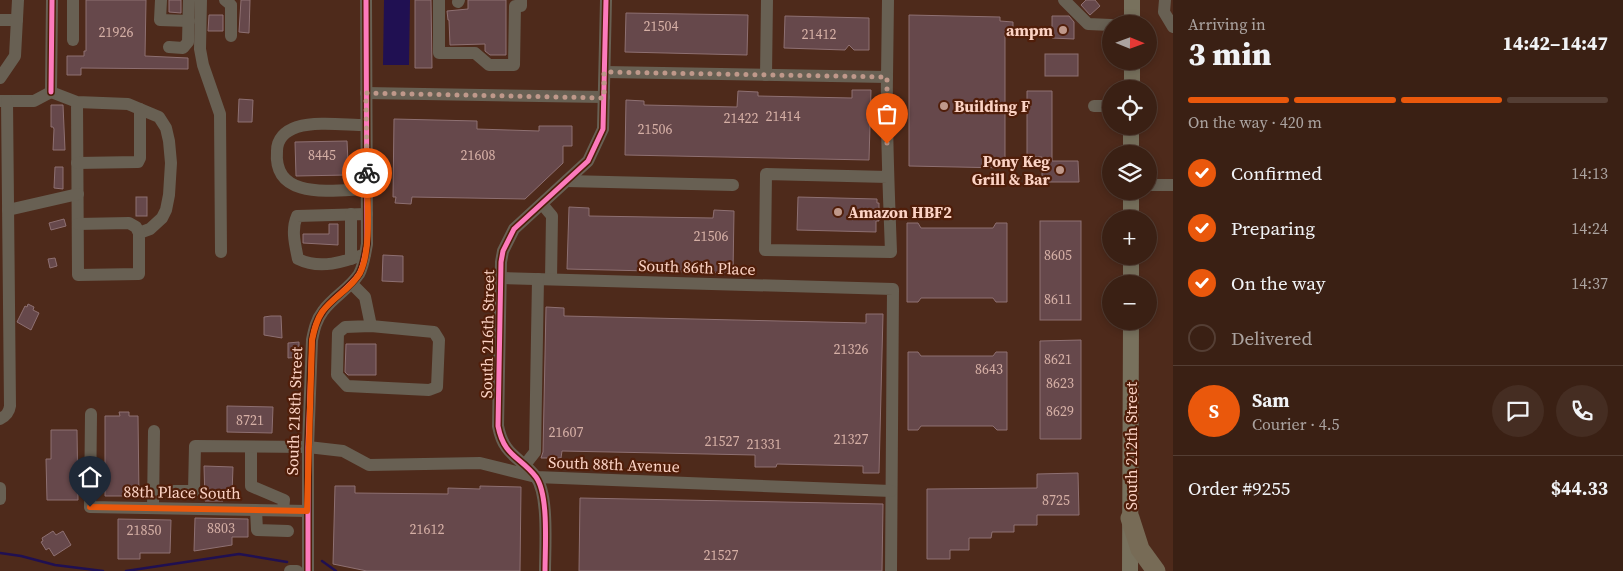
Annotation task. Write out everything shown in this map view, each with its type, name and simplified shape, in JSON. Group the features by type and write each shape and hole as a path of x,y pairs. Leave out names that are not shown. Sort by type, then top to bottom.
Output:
{"highway":[{"path":"1130,518 1140,549 1156,571"}],"main road":[{"path":"1132,0 1132,15"},
{"name":"South 212th Street","path":"1130,571 1131,330"}],"street":[{"path":"0,78 15,56 18,0"},
{"path":"51,92 52,0"},
{"path":"72,40 73,0"},
{"path":"161,0 160,20 189,21"},
{"path":"169,47 183,48 188,42 189,0"},
{"path":"200,0 200,49 220,114 221,252"},
{"path":"225,0 231,5 231,36"},
{"name":"South 218th Street","path":"308,571 308,447 312,340 316,323 323,310 352,284 360,273 365,254 367,214 366,0"},
{"path":"439,0 439,52 475,53 489,65 514,65 515,6 521,6 521,0"},
{"name":"South 216th Street","path":"536,477 508,452 500,440 498,426 500,278 503,251 514,229 568,181 588,161 595,150 603,129 606,0"},
{"path":"766,75 767,0"},
{"path":"888,0 887,77 890,252 766,250 766,174 888,177"},
{"path":"1064,0 1088,24 1102,25"},
{"path":"1166,0 1164,12 1173,26"},
{"path":"0,20 17,20"},
{"path":"604,72 887,77"},
{"path":"0,419 9,411 10,406 4,273 8,210 4,101 34,101 51,92 77,102 128,104 159,116 167,134 171,163 170,196 162,218 150,229 139,233"},
{"path":"366,93 604,98"},
{"path":"77,102 78,275 139,274 139,233 136,227 128,223 78,224"},
{"path":"1094,106 1102,106"},
{"path":"78,162 138,162 140,158 140,108"},
{"path":"366,125 314,125 297,127 285,133 277,142 276,164 279,172 290,184 312,190 367,189"},
{"path":"568,181 733,185"},
{"path":"1157,184 1173,185"},
{"path":"8,210 78,194"},
{"path":"524,466 535,452 544,279 552,216 542,204"},
{"path":"351,214 351,260"},
{"path":"365,254 338,264 308,264 298,259 294,241 294,223 297,216 367,214"},
{"name":"South 86th Place","path":"500,278 893,289 891,491"},
{"path":"352,284 365,296 371,326"},
{"path":"371,326 434,332 439,340 437,387 429,390 347,386 337,375 338,333 345,327 371,326"},
{"name":"88th Place South","path":"91,414 90,507 307,511"},
{"path":"153,508 154,432"},
{"name":"South 88th Avenue","path":"174,491 194,491 195,446 251,446 308,447 343,451 369,465 480,463 536,477 891,491"},
{"path":"251,446 251,486 284,500 284,510"},
{"path":"536,477 543,492 545,571"},
{"path":"0,488 0,499"},
{"path":"891,491 891,571"},
{"path":"256,510 257,530 288,531"},
{"path":"290,571 298,571"}],"shaded area":[{"path":"384,0 410,0 409,65 383,65"}],"building":[{"path":"86,0 146,0 145,56 188,58 188,69 81,68 81,75 67,75 67,56 84,56 84,51 86,51"},
{"path":"169,0 181,0 181,13 169,12"},
{"path":"241,0 250,0 249,33 239,32"},
{"path":"415,0 431,0 432,68 415,68"},
{"path":"468,0 506,0 506,55 490,55 485,51 485,44 450,45 447,11 468,9"},
{"path":"1086,0 1095,0 1100,6 1090,15 1081,5"},
{"path":"626,13 748,15 747,55 625,52"},
{"path":"209,15 223,15 223,31 208,31"},
{"path":"909,15 1000,17 1000,21 1013,22 1013,34 1005,34 1005,168 909,166"},
{"path":"785,16 869,18 869,50 854,50 849,45 845,50 784,48"},
{"name":"ampm","path":"1052,16 1069,16 1074,22 1074,39 1052,38"},
{"path":"1045,54 1078,54 1078,76 1045,76"},
{"path":"852,90 871,90 869,160 625,155 626,100 644,101 644,105 737,107 738,91 758,92 758,96 852,98"},
{"path":"1027,91 1052,91 1052,161 1078,161 1079,182 1046,182 1046,180 1042,180 1042,157 1027,157"},
{"path":"239,99 253,100 252,122 238,122"},
{"path":"51,105 63,105 65,150 53,150 54,129 51,127"},
{"path":"394,119 477,121 477,129 539,131 539,126 572,126 572,146 563,146 563,163 525,199 412,197 411,204 395,203 396,197 393,197"},
{"path":"347,141 347,175 296,176 295,142"},
{"path":"55,167 63,167 63,189 54,188"},
{"path":"136,197 147,197 147,216 136,216"},
{"name":"Amazon HBF2","path":"798,197 877,199 877,203 879,203 879,221 876,221 876,232 797,230"},
{"path":"569,207 589,208 589,216 713,218 714,210 734,211 733,273 567,269"},
{"path":"64,219 66,226 51,230 49,223"},
{"path":"1040,221 1081,221 1081,320 1040,320"},
{"path":"907,223 918,223 921,228 993,228 996,223 1007,223 1007,302 996,302 993,298 921,298 918,302 907,302"},
{"path":"329,224 338,224 338,245 303,243 303,234 329,234"},
{"path":"383,255 403,256 403,282 382,281"},
{"path":"55,258 57,266 50,268 48,259"},
{"path":"28,304 39,313 31,330 17,322 25,306 27,307"},
{"path":"546,307 564,308 564,316 866,323 866,314 883,314 879,473 863,473 863,466 777,464 776,467 755,467 755,455 562,451 561,458 541,458 543,452"},
{"path":"281,316 282,338 264,335 264,317"},
{"path":"1081,340 1081,439 1040,439 1040,341"},
{"path":"299,342 299,357 288,358 288,343"},
{"path":"346,344 376,344 376,375 348,375 345,372"},
{"path":"908,352 918,352 921,356 993,356 996,352 1007,352 1007,430 997,430 993,426 921,426 918,430 908,430"},
{"path":"227,406 273,407 272,433 227,432"},
{"path":"119,412 129,412 129,416 138,416 139,496 105,496 105,416 120,416"},
{"path":"51,430 77,430 78,500 47,500 46,459 51,459"},
{"path":"204,466 233,467 232,493 223,492 223,501 205,501"},
{"path":"1078,473 1079,515 1037,515 1037,525 1014,525 1014,532 992,532 991,538 969,538 969,550 950,550 950,559 927,559 927,489 1037,488 1037,474"},
{"path":"335,486 355,486 355,493 448,494 448,488 480,489 480,486 521,487 520,571 367,571 333,564"},
{"path":"580,498 883,504 882,571 579,571"},
{"path":"195,518 248,519 248,537 232,537 232,545 194,551"},
{"path":"118,519 171,520 170,553 140,553 140,559 118,559"},
{"path":"53,531 56,535 63,531 71,545 54,556 49,548 46,550 41,542 43,541 42,538"}],"waterway":[{"path":"0,553 21,556 55,565 103,571"},
{"path":"126,571 239,554 287,562"},
{"path":"322,561 336,571"}],"cycle path":[{"path":"51,92 52,0"},
{"path":"308,571 308,447 312,340 317,321 323,311 359,274 367,244 366,0"},
{"path":"545,571 545,509 540,485 530,470 508,450 498,426 501,262 503,251 514,229 588,161 603,129 606,0"}],"way so far":[{"path":"367,173 366,93 604,98 604,72 887,77 887,144"}],"place":[{"name":"ampm","path":"1063,30"},
{"name":"Building F","path":"944,106"},
{"name":"Pony Keg Grill & Bar","path":"1060,170"},
{"name":"Amazon HBF2","path":"838,212"}],"route":[{"path":"90,507 307,511 312,340 316,323 323,310 352,284 360,273 365,259 367,244 367,173"}]}
